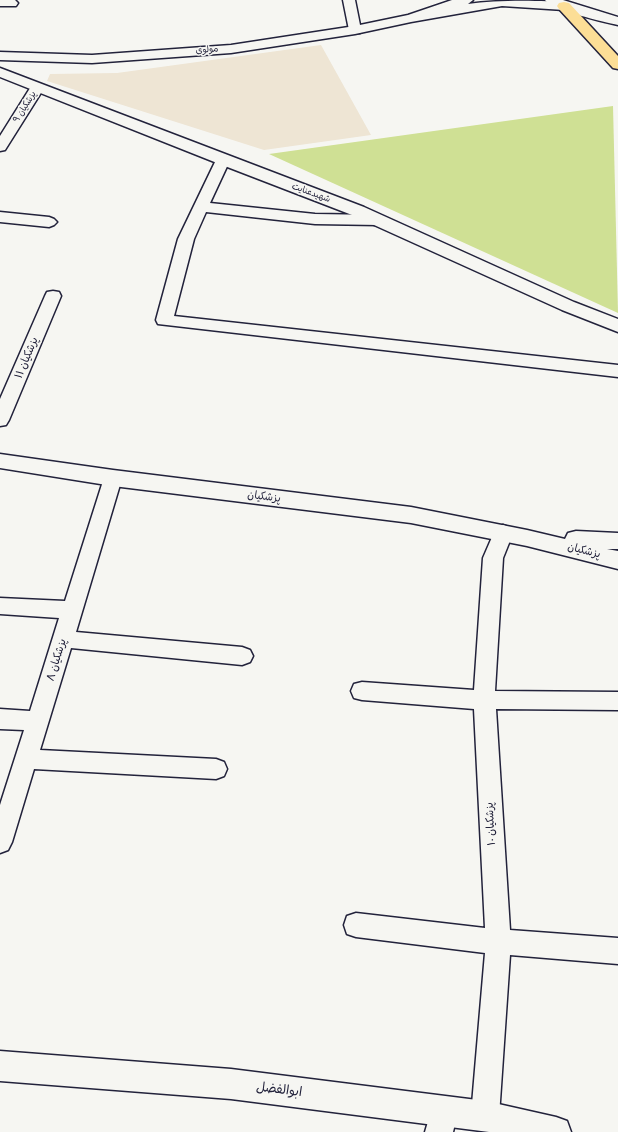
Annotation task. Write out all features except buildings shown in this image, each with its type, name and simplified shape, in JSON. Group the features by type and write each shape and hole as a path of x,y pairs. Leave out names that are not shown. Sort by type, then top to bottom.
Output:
{"main road":[{"path":"558,3 618,65"}],"street":[{"path":"349,0 355,30"},
{"path":"412,18 466,0"},
{"path":"412,18 502,2 558,3 618,21"},
{"name":"مولوی","path":"0,56 92,59 231,49 355,30 412,18"},
{"name":"شهیدعنایت","path":"0,72 37,88 358,211 568,306 618,326"},
{"name":"پزشکیان ۹","path":"0,147 37,88"},
{"path":"223,160 186,238 164,320 618,371"},
{"path":"201,207 315,219 379,220"},
{"path":"0,217 49,222"},
{"name":"پزشکیان ۱۱","path":"0,420 53,296"},
{"name":"پزشکیان","path":"0,460 113,478 411,515 527,538 618,560"},
{"name":"پزشکیان ۸","path":"0,842 113,478"},
{"name":"پزشکیان ۱۰","path":"485,1116 498,942 484,700 493,558 503,533"},
{"name":"پزشکیان","path":"527,538 618,541"},
{"path":"0,606 73,610"},
{"path":"63,639 242,656"},
{"path":"362,691 484,700 618,701"},
{"path":"0,719 38,721"},
{"path":"26,759 216,769"},
{"path":"356,925 498,942 618,951"},
{"name":"ابوالفضل","path":"0,1066 231,1084 441,1122 485,1116 556,1132"}],"shaded area":[{"path":"321,45 371,135 264,150 47,81 50,74 117,73"}],"green space":[{"path":"613,106 618,313 269,154"}]}
